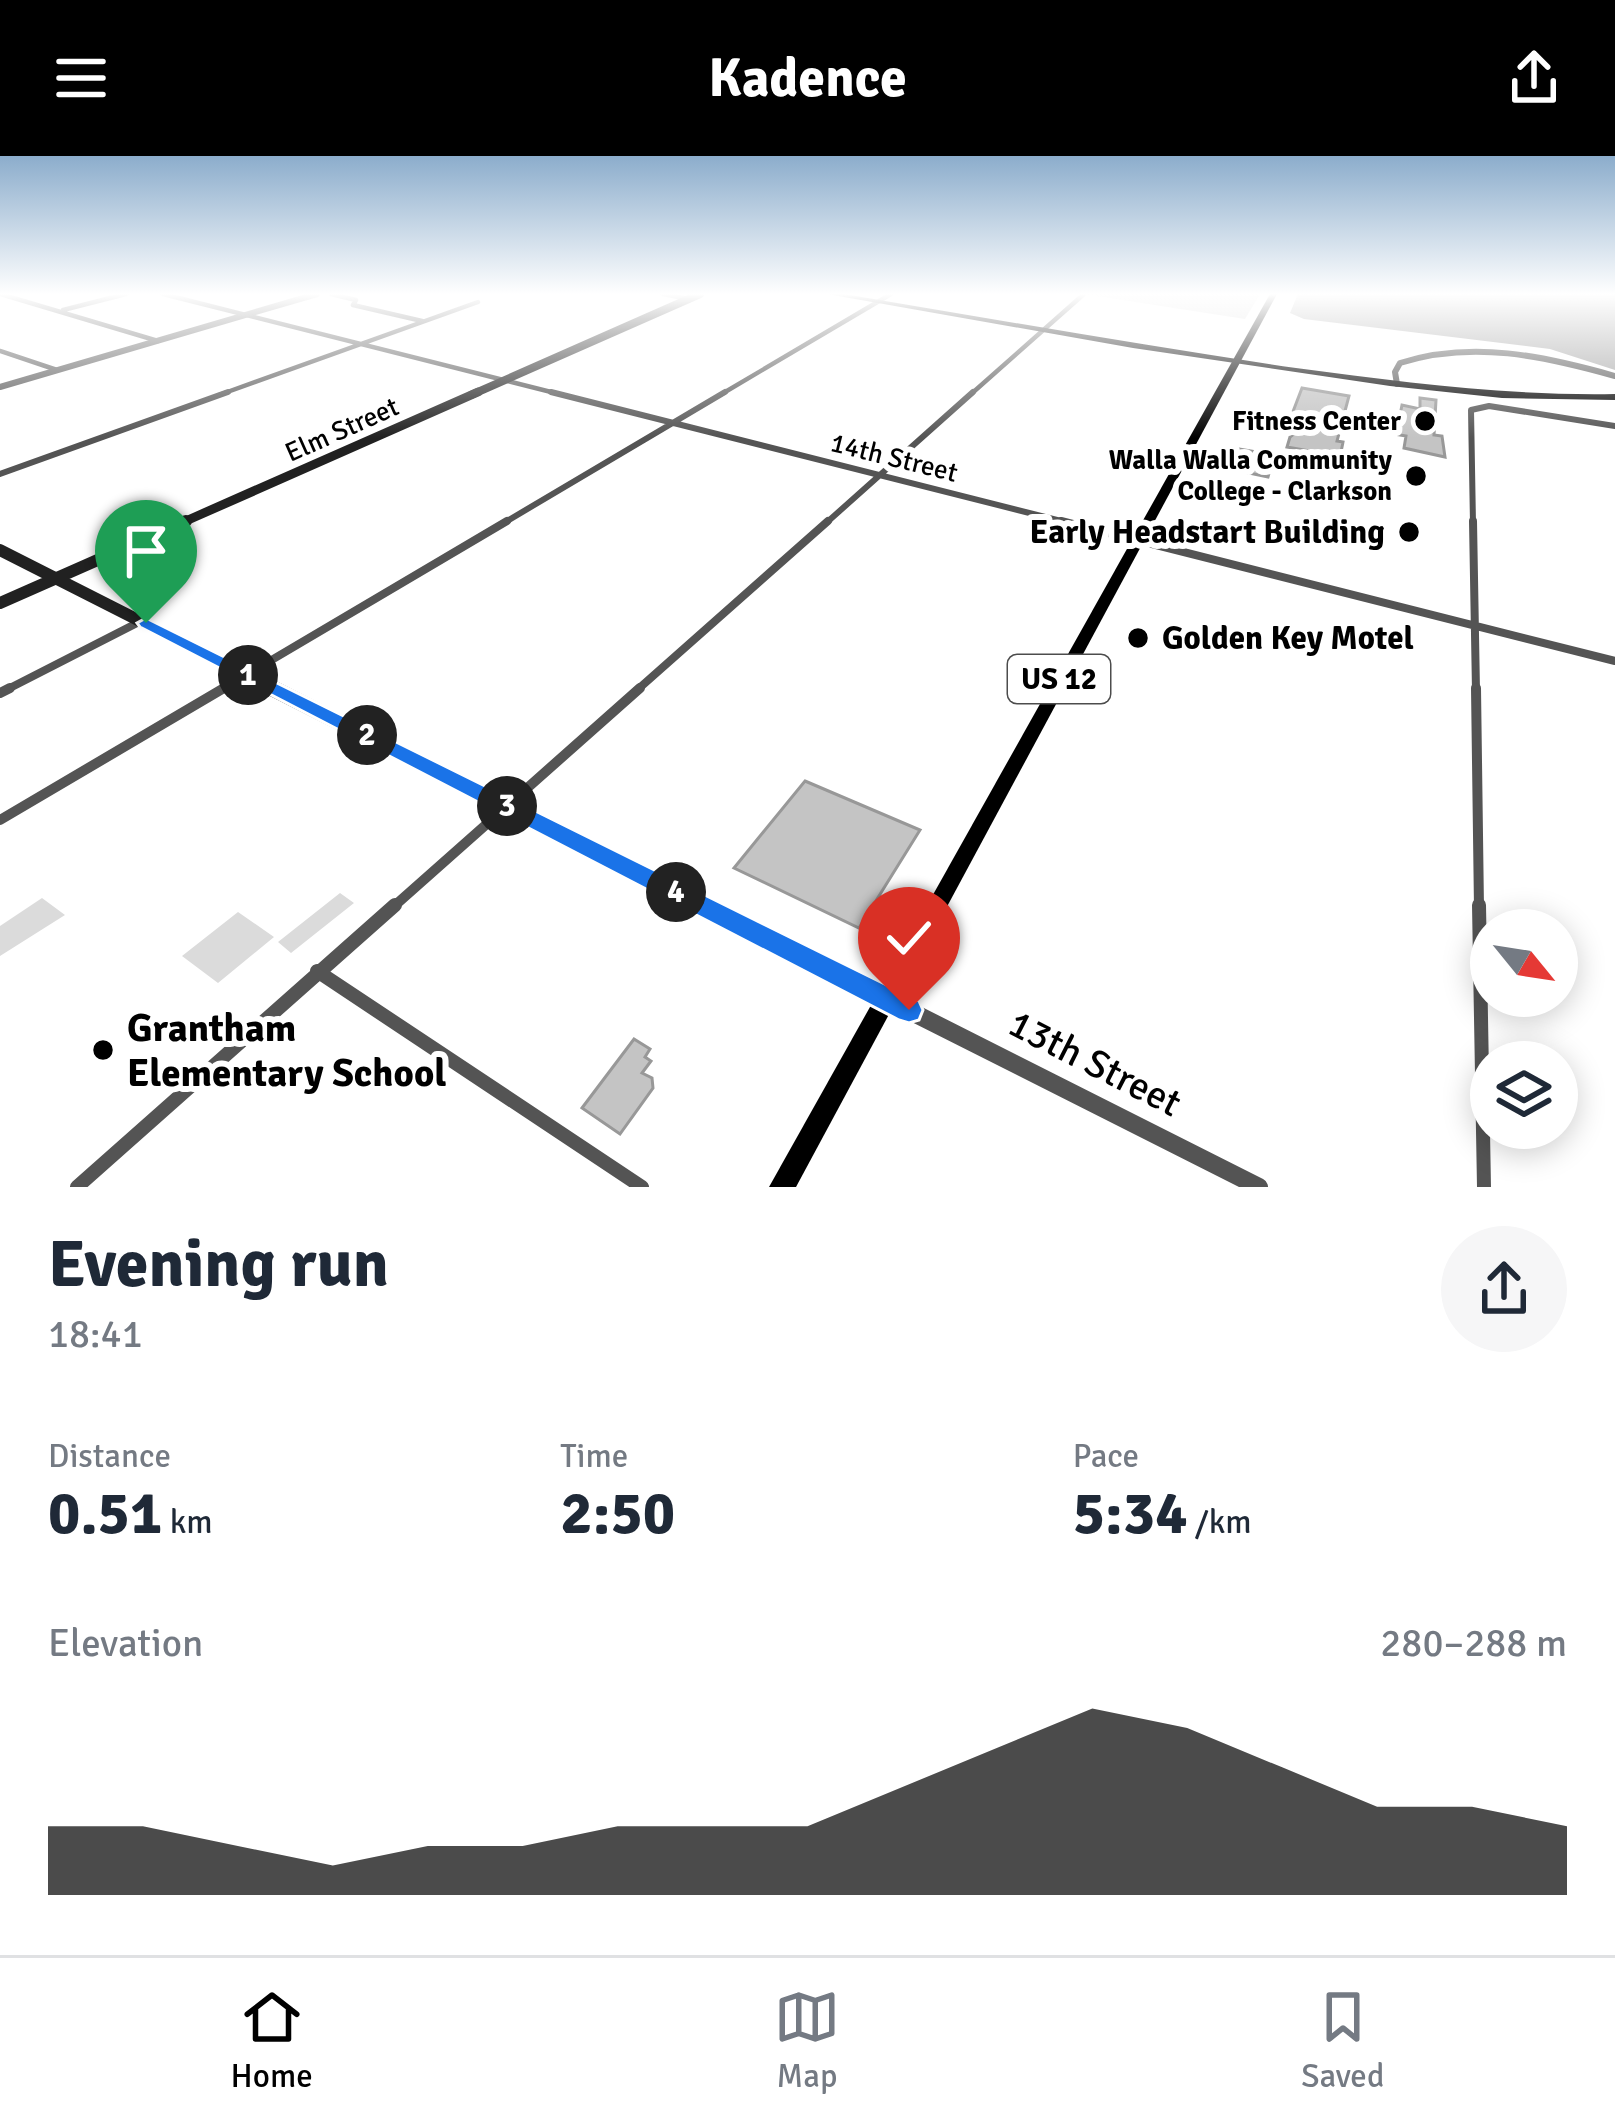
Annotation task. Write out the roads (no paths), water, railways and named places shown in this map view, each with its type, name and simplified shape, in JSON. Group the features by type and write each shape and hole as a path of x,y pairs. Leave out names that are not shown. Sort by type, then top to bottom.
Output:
{"main road":[{"name":"Elm Street","path":"0,603 592,342"},
{"path":"1116,342 1493,395 1615,397"},
{"name":"US 12","path":"782,1187 1248,342"},
{"name":"13th Street","path":"0,550 886,999"}],"street":[{"path":"0,387 151,342"},
{"name":"14th Street","path":"352,342 1615,662"},
{"path":"0,474 371,342"},
{"path":"0,820 810,342"},
{"path":"77,1187 1029,342"},
{"path":"0,351 57,370"},
{"path":"1397,384 1395,372 1400,363 1452,352 1524,357 1615,376"},
{"path":"1484,1187 1471,410 1478,406 1615,426"},
{"path":"0,693 141,621"},
{"path":"317,971 641,1187"},
{"name":"13th Street","path":"886,999 1259,1187"}],"place":[{"name":"Fitness Center","path":"1425,421"},
{"name":"Walla Walla Community College - Clarkson","path":"1416,476"},
{"name":"Early Headstart Building","path":"1409,532"},
{"name":"Golden Key Motel","path":"1138,638"},
{"name":"Grantham Elementary School","path":"103,1050"}]}
